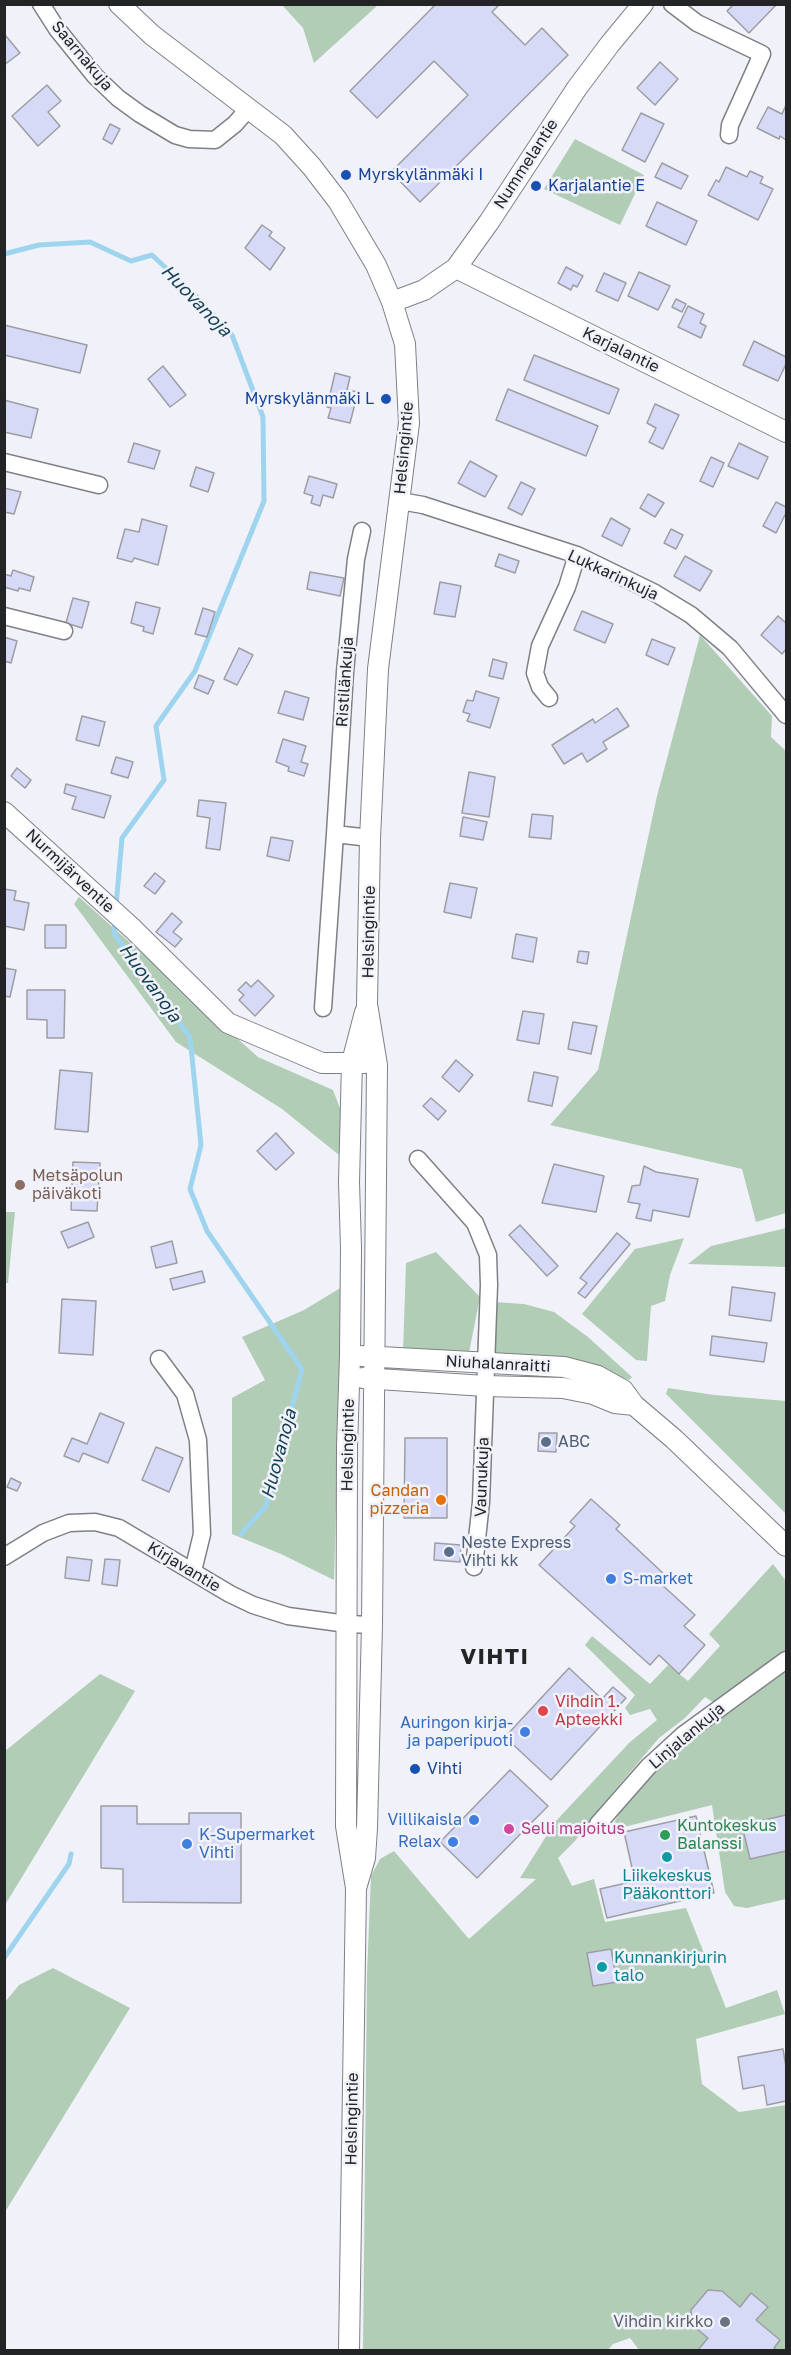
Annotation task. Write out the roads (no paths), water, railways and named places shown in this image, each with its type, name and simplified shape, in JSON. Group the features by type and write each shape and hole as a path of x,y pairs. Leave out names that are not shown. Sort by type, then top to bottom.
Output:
{"street":[{"name":"Saarnakuja","path":"41,4 57,29 95,76 118,98 176,135 189,139 215,140 235,124 249,108"},
{"name":"Helsingintie","path":"119,4 152,35 282,135 312,167 360,236 376,265 392,302 405,344 409,387 409,423 378,669 370,838 368,1004 377,1065 372,1625 368,1828 365,1858 356,1888"},
{"name":"Nummelantie","path":"392,302 424,290 456,268 577,88 643,4"},
{"path":"672,4 697,23 762,54 730,125 729,135"},
{"name":"Karjalantie","path":"456,268 786,432"},
{"path":"4,462 99,485"},
{"name":"Lukkarinkuja","path":"400,501 423,505 577,555 655,593 691,615 730,648 786,715"},
{"name":"Ristilänkuja","path":"323,1008 345,672 356,559 362,531"},
{"path":"549,698 540,687 535,673 540,646 567,587 577,555"},
{"path":"4,616 64,631"},
{"name":"Nurmijärventie","path":"4,812 133,929 228,1023 322,1063 352,1062 377,1065"},
{"path":"335,834 370,838"},
{"name":"Helsingintie","path":"349,2350 356,1888 346,1826 347,1446 350,1376 349,1182 352,1062 368,1004"},
{"name":"Vaunukuja","path":"418,1159 475,1223 488,1255 489,1285 481,1514 474,1567"},
{"name":"Niuhalanraitti","path":"350,1356 564,1367 598,1376 623,1390 634,1405 674,1439 786,1546"},
{"path":"159,1359 185,1394 198,1440 202,1534 192,1571"},
{"name":"Niuhalanraitti","path":"350,1376 375,1380 563,1388 593,1394 615,1403 634,1405"},
{"name":"Kirjavantie","path":"4,1557 43,1533 69,1523 94,1522 119,1528 230,1594 253,1605 288,1616 372,1625"},
{"name":"Linjalankuja","path":"598,1824 648,1767 683,1736 786,1660"}],"waterway":[{"name":"Huovanoja","path":"4,254 39,245 90,242 131,261 152,255 196,296 232,335 263,417 264,501 195,671 156,726 164,780 122,838 116,906"},
{"name":"Huovanoja","path":"115,921 114,934 190,1037 201,1145 190,1189 207,1231 302,1369 266,1506 241,1534"},
{"name":"Huovanoja","path":"4,1958 69,1864 71,1854"}],"place":[{"name":"Myrskylänmäki I","path":"346,175"},
{"name":"Karjalantie E","path":"536,186"},
{"name":"Myrskylänmäki L","path":"386,399"},
{"name":"Metsäpolun päiväkoti","path":"20,1185"},
{"name":"ABC","path":"546,1442"},
{"name":"Candan pizzeria","path":"441,1500"},
{"name":"Neste Express Vihti kk","path":"449,1552"},
{"name":"S-market","path":"611,1579"},
{"name":"Vihdin 1. Apteekki","path":"543,1711"},
{"name":"Auringon kirja- ja paperipuoti","path":"525,1732"},
{"name":"Vihti","path":"415,1769"},
{"name":"Villikaisla","path":"474,1820"},
{"name":"Selli majoitus","path":"509,1829"},
{"name":"Kuntokeskus Balanssi","path":"665,1835"},
{"name":"Relax","path":"453,1842"},
{"name":"K-Supermarket Vihti","path":"187,1844"},
{"name":"Liikekeskus Pääkonttori","path":"667,1857"},
{"name":"Kunnankirjurin talo","path":"602,1967"},
{"name":"Vihdin kirkko","path":"725,2322"}],"district":[{"name":"VIHTI","path":"495,1657"}]}
